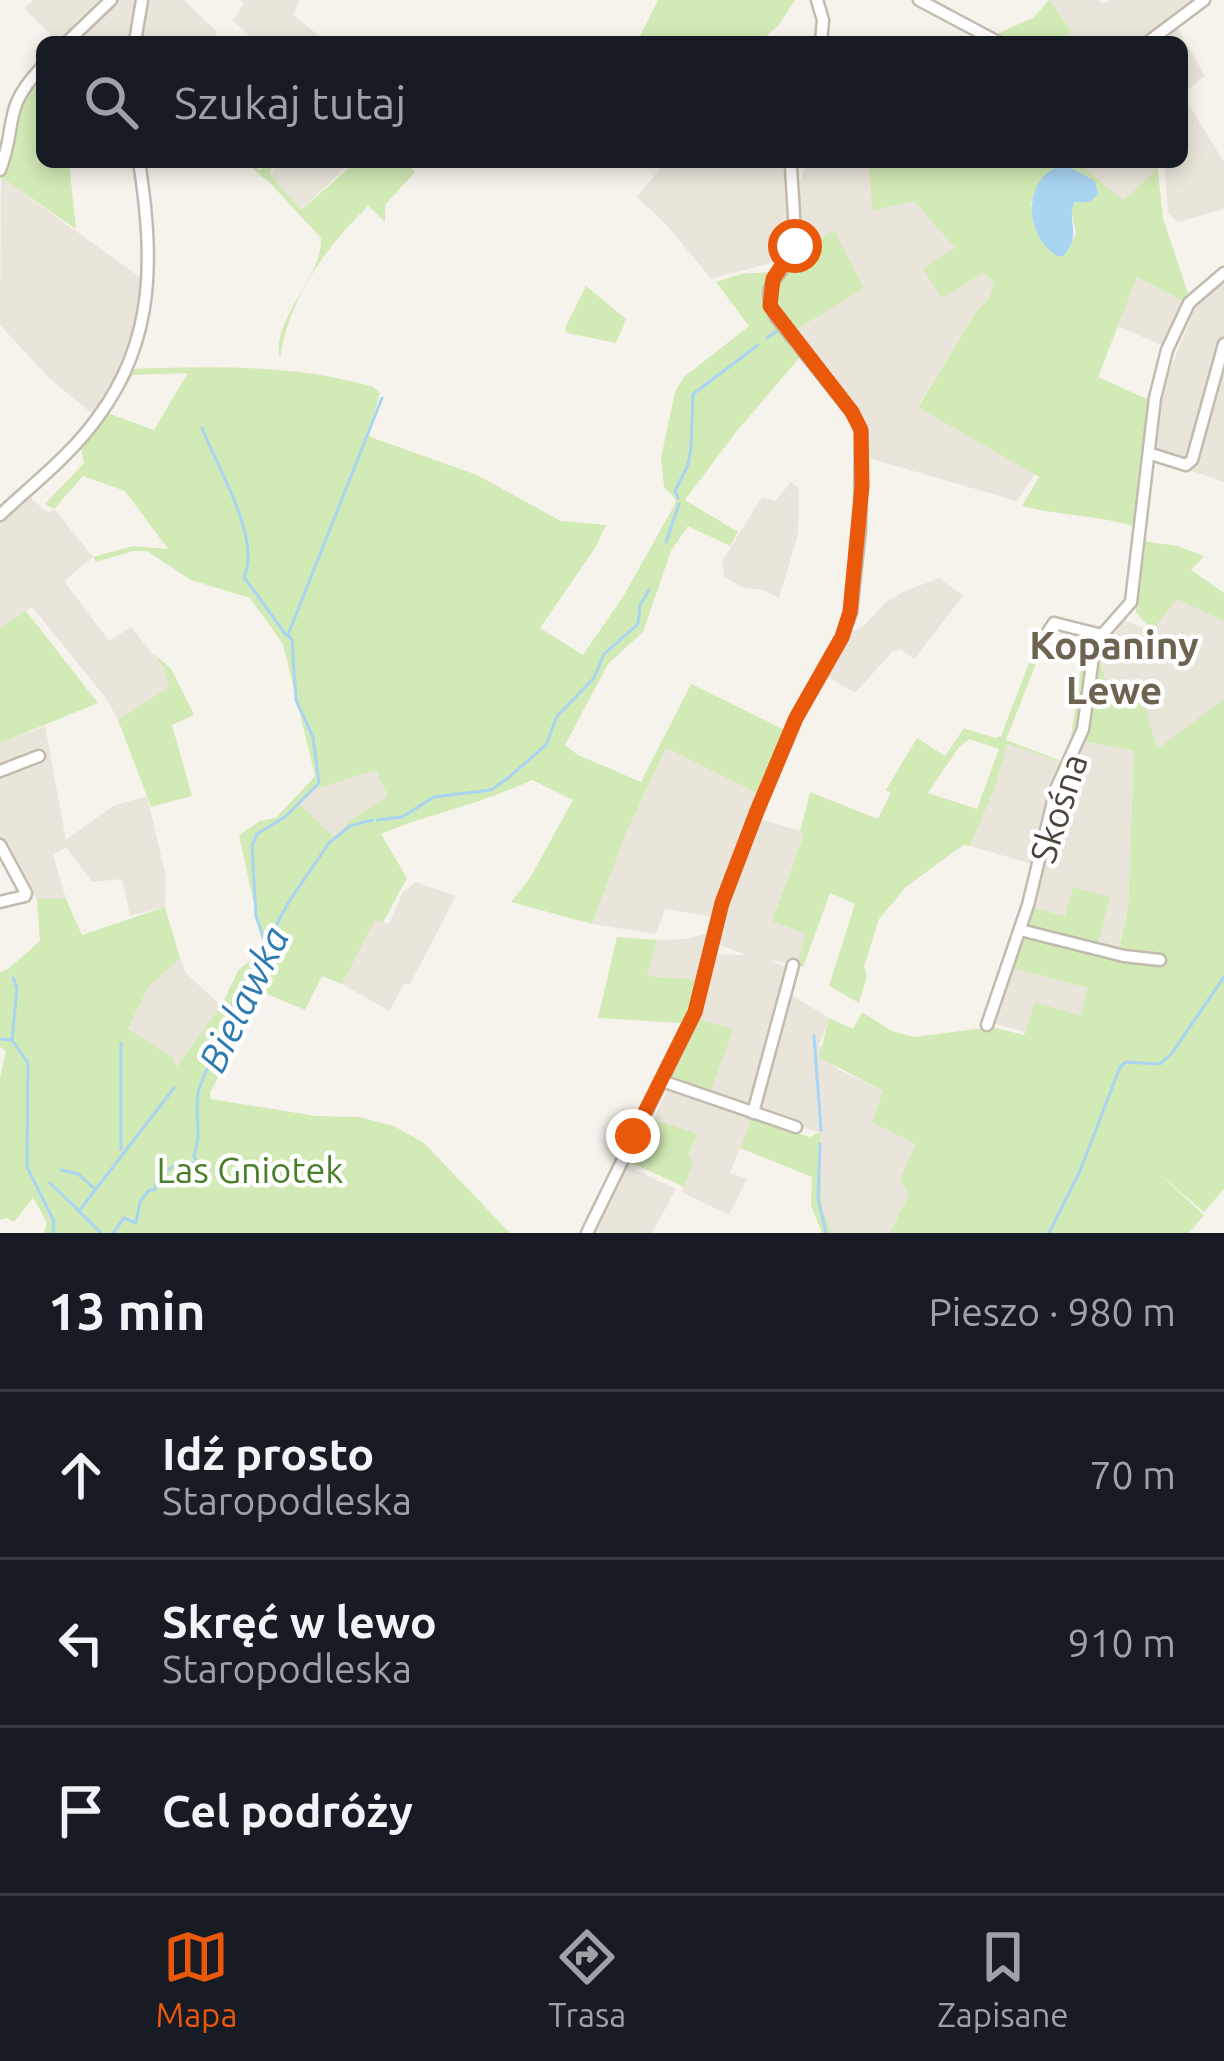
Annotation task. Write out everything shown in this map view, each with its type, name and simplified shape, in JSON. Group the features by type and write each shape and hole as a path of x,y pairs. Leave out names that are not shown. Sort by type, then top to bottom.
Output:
{"street":[{"path":"73,36 111,0"},
{"path":"136,36 142,0"},
{"path":"817,0 823,20 821,36"},
{"path":"919,0 987,36"},
{"path":"1156,36 1204,0"},
{"path":"0,170 5,112 36,74"},
{"path":"0,515 96,421 131,364 151,266 140,168"},
{"path":"587,1233 695,1012 722,903 757,811 796,718 842,637 850,612 860,530 861,430 852,412 776,317 769,299 773,279 795,246 791,168"},
{"name":"Skośna","path":"987,1025 1020,930 1051,804 1083,729 1087,683 1102,635 1131,602 1155,398 1177,325 1189,303 1223,276"},
{"path":"1151,454 1186,465 1192,460 1224,344"},
{"path":"1040,644 1054,623 1102,635"},
{"path":"0,772 39,756"},
{"path":"0,845 26,892 0,902"},
{"path":"1020,930 1124,956 1160,960"},
{"path":"753,1113 793,965"},
{"path":"662,1081 796,1127"}],"shaded area":[{"path":"34,0 107,0 70,36 52,36 24,8"},
{"path":"113,0 140,0 133,36 77,36"},
{"path":"148,0 184,0 216,31 215,36 141,36"},
{"path":"240,0 300,0 293,15 319,36 250,36 233,21 244,4"},
{"path":"1049,0 1099,0 1103,4 1110,0 1197,0 1151,36 1062,36 1071,31"},
{"path":"1188,46 1205,76 1188,89"},
{"path":"1188,104 1224,162 1224,209 1178,222 1168,213 1164,168 1188,168"},
{"path":"276,168 345,168 301,210 270,174"},
{"path":"660,168 788,168 791,239 782,260 711,279 637,197"},
{"path":"804,168 869,168 872,211 914,201 956,249 942,297 983,273 994,282 989,298 918,406 1035,474 1017,501 868,458 860,412 794,331 864,287 834,231 799,249 795,198"},
{"path":"1084,168 1155,168 1123,201"},
{"path":"1,177 144,280 128,360 94,415 51,380 0,325"},
{"path":"1137,276 1184,301 1166,347 1117,326"},
{"path":"1224,280 1224,482 1154,458 1166,379 1195,308"},
{"path":"791,482 799,488 798,535 779,598 741,587 724,576 722,561 762,497 775,501"},
{"path":"26,494 48,513 54,509 93,557 64,581 109,641 131,627 164,668 169,687 118,720 106,698 32,607 0,628 0,519"},
{"path":"939,578 963,596 914,659 900,649 892,652 855,693 824,675 848,634 866,624 885,603"},
{"path":"1177,598 1224,621 1224,699 1156,750 1138,682 1109,695 1098,654 1125,621 1152,631"},
{"path":"45,726 66,840 113,806 147,796 166,877 165,907 130,916 122,879 92,882 66,847 53,855 66,899 37,899 0,838 0,743"},
{"path":"1082,741 1134,751 1128,908 1117,952 1097,948 1110,897 1066,916 1031,907 1060,788"},
{"path":"1007,743 1064,763 1035,865 970,846 994,790"},
{"path":"666,748 757,793 714,917 665,909 656,934 592,924 626,833"},
{"path":"377,769 389,796 352,819 334,838 298,804 312,790"},
{"path":"759,819 804,832 772,921 807,934 797,965 769,960 787,968 785,991 829,1018 819,1045 836,1068 883,1091 917,1144 901,1179 909,1194 890,1233 832,1233 822,1209 820,1133 709,1096 697,1019 715,954 747,955 717,944 729,896"},
{"path":"416,882 456,896 410,984 405,983 389,1011 342,984 375,919 389,924 403,892"},
{"path":"708,933 697,980 646,977 657,940"},
{"path":"180,958 186,973 221,1006 175,1068 128,1030 148,988"},
{"path":"1013,968 1089,988 1080,1017 1036,1003 1025,1032 992,1023"},
{"path":"668,1088 752,1118 730,1173 747,1179 729,1215 682,1192 693,1163 654,1119"},
{"path":"622,1164 676,1189 652,1233 590,1233"}],"green space":[{"path":"658,0 795,0 766,36 640,36"},
{"path":"1049,0 1072,32 1000,36 961,17 997,34 1034,17"},
{"path":"35,77 36,168 70,168 76,229 1,177 14,117"},
{"path":"252,168 272,168 270,174 301,210 349,168 411,168 415,172 385,205 385,222 368,206 311,275 292,315 280,359 282,329 289,314 314,269 321,238"},
{"path":"869,168 1054,168 1037,187 1031,205 1069,249 1076,233 1071,209 1076,202 1090,202 1056,168 1084,168 1123,200 1158,168 1163,218 1189,296 1184,301 1137,277 1098,377 1147,399 1137,527 1022,506 1039,477 918,407 989,298 994,282 983,273 942,298 923,269 955,248 914,201 872,211"},
{"path":"834,230 864,288 794,331 777,310 774,291 799,249"},
{"name":"Las Gniotek","path":"770,272 768,308 801,356 685,500 738,532 730,546 688,526 671,551 643,632 608,664 565,745 641,782 691,684 785,730 757,793 666,748 626,833 592,924 511,902 530,878 573,800 532,780 381,834 407,878 383,922 375,920 342,984 322,976 305,1010 257,990 243,1032 210,1092 211,1099 316,1116 359,1117 394,1126 424,1143 510,1233 44,1233 47,1222 33,1198 14,1222 0,1220 0,1078 6,1051 0,1047 0,972 40,941 37,899 66,899 82,935 165,907 180,958 148,988 128,1029 173,1058 176,1067 262,941 239,835 260,821 276,818 315,776 283,644 250,598 191,580 147,551 96,562 93,557 133,546 168,549 125,491 83,476 54,509 45,504 84,463 80,443 107,413 154,430 188,373 133,375 111,407 130,369 283,370 373,387 380,393 368,435 373,438 477,475 561,521 606,525 540,628 583,655 624,595 674,506 676,500 664,487 661,458 675,392 684,377 749,326 716,282","holes":["376,770 388,796 334,837 299,804 312,790"]},
{"path":"586,286 626,319 616,343 567,333 565,328"},
{"path":"1143,541 1204,556 1191,570 1224,593 1224,621 1177,599 1152,631 1136,612"},
{"path":"26,611 98,703 0,743 0,628"},
{"path":"1097,637 1084,684 1080,729 1064,763 1007,744 970,846 963,845 906,887 879,919 859,1003 829,986 855,904 830,893 803,967 797,965 806,934 772,921 804,833 800,832 810,792 878,819 891,793 886,790 917,738 945,756 964,728 1001,736 1036,645 1042,648 1006,740 1061,761 1071,737 1081,669 1092,638","holes":["969,739 999,749 977,809 928,793"]},
{"path":"153,653 171,669 194,715 172,725 192,796 151,807 118,720 169,687"},
{"path":"1098,654 1110,694 1138,682 1157,749 1224,699 1224,1189 1204,1212 1157,1172 1204,1215 1189,1233 890,1233 909,1194 900,1179 916,1144 872,1122 883,1091 819,1057 829,1018 853,1029 862,1012 892,1031 914,1037 992,1027 1024,1035 1035,1002 1080,1016 1088,988 1013,968 1031,907 1065,916 1073,887 1110,897 1097,948 1118,951 1128,909 1134,751 1082,741"},
{"path":"617,937 657,940 647,976 697,980 683,1023 598,1018"},
{"path":"697,1019 733,1029 709,1096 666,1080"},
{"path":"649,1118 698,1134 688,1154 693,1163 684,1187 626,1160"},
{"path":"752,1118 810,1137 820,1132 822,1209 832,1233 822,1233 811,1205 812,1177 740,1148"}],"water":[{"path":"1071,168 1095,181 1098,194 1090,202 1075,202 1072,241 1063,256 1046,247 1033,221 1034,192 1051,171"}],"waterway":[{"name":"Bielawka","path":"767,338 778,330"},
{"name":"Bielawka","path":"678,498 675,491 691,447 693,394 758,345"},
{"path":"265,943 256,916 252,846 257,834 285,817 319,783 313,737 296,700 288,635 382,398"},
{"path":"202,428 243,523 248,561 244,577 286,635"},
{"name":"Bielawka","path":"666,542 679,504"},
{"name":"Bielawka","path":"377,820 402,817 434,797 491,790 508,778 546,745 557,716 594,678 604,654 638,624 640,605 649,590"},
{"name":"Bielawka","path":"113,1233 124,1218 136,1223 140,1202 173,1166 197,1162 199,1089 235,999 290,900 329,843 350,826 372,820"},
{"path":"1049,1233 1080,1171 1120,1067 1126,1062 1160,1064 1224,977"},
{"path":"12,1040 17,988 13,978"},
{"path":"814,1036 821,1130"},
{"path":"0,1039 12,1040 28,1063 27,1167 54,1221 53,1233"},
{"path":"121,1043 121,1149"},
{"path":"101,1233 79,1211 174,1088"},
{"path":"820,1144 818,1198 826,1233"},
{"path":"61,1170 78,1174 95,1189"},
{"path":"50,1183 79,1211"}],"district":[{"name":"Kopaniny Lewe","path":"1114,666"}],"route":[{"path":"633,1136 695,1012 722,903 757,811 796,718 842,637 850,612 860,530 861,430 770,306 773,279 795,246"}]}
